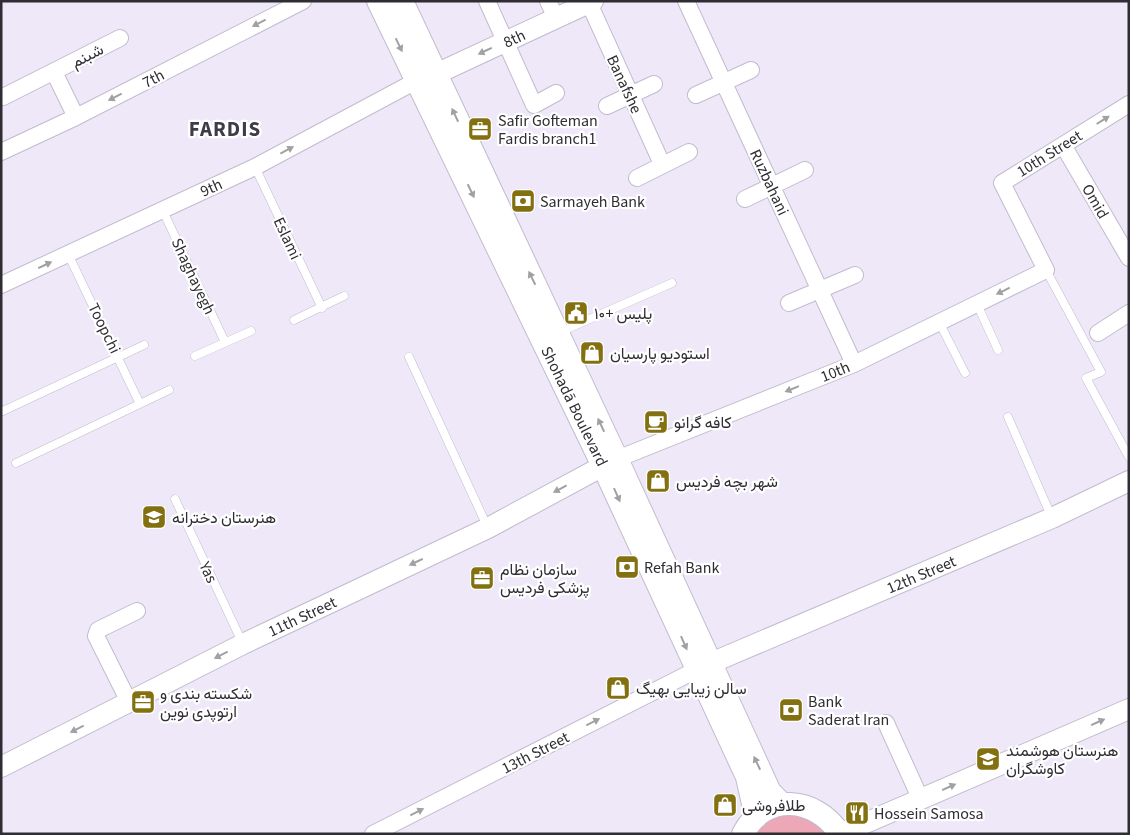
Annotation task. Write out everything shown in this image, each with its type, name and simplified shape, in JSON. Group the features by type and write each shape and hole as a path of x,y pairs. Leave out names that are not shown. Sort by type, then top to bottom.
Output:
{"main road":[{"name":"Shohadā Boulevard","path":"378,1 426,78 559,333 610,463"},
{"name":"Shohadā Boulevard","path":"402,1 426,78 610,463 704,667 770,792 782,804"},
{"name":"Shohadā Boulevard","path":"704,667 746,777 750,825"},
{"path":"750,825 769,808 782,804 802,805 822,813 832,822 840,834"}],"street":[{"name":"7th","path":"1,152 76,117 303,1"},
{"path":"487,1 534,105 556,93"},
{"name":"Ruzbahani","path":"686,1 854,364"},
{"name":"8th","path":"426,78 506,42 552,10 591,2"},
{"name":"Banafshe","path":"591,2 630,95 662,164"},
{"name":"شبنم","path":"4,97 120,38"},
{"path":"696,95 751,70"},
{"name":"شبنم","path":"54,72 76,117"},
{"name":"9th","path":"1,285 255,167 426,78"},
{"path":"607,106 654,84"},
{"name":"10th Street","path":"1046,270 1002,183 1129,104"},
{"name":"Omid","path":"1063,145 1129,258"},
{"path":"637,178 689,152"},
{"path":"746,199 805,170"},
{"name":"10th","path":"610,463 854,364 1046,270"},
{"path":"789,302 855,275"},
{"path":"1098,333 1129,313"},
{"name":"11th Street","path":"1,767 243,644 488,528 610,463"},
{"name":"12th Street","path":"704,667 1052,518 1129,481"},
{"path":"129,702 96,636 98,630 104,626 137,611"},
{"name":"13th Street","path":"373,834 704,667"},
{"path":"840,834 1129,709"},
{"path":"886,723 921,800"}],"lane":[{"name":"Eslami","path":"255,167 322,308"},
{"name":"Shaghayegh","path":"162,209 225,342"},
{"name":"Toopchi","path":"68,254 119,356 139,402"},
{"path":"1046,270 1100,372 1086,378 1129,457"},
{"path":"559,333 672,283"},
{"path":"294,320 344,296"},
{"path":"977,304 998,350"},
{"path":"939,322 965,373"},
{"path":"195,356 251,331"},
{"path":"1,412 144,345"},
{"path":"409,357 488,528"},
{"path":"16,463 139,402 169,390"},
{"path":"1008,417 1052,518"},
{"name":"Yas","path":"175,499 243,644"}],"shaded area":[{"path":"788,808 832,834 748,834"}],"place":[{"name":"Safir Gofteman Fardis branch1","path":"480,129"},
{"name":"Sarmayeh Bank","path":"523,201"},
{"name":"پلیس +۱۰","path":"576,313"},
{"name":"استودیو پارسیان","path":"592,353"},
{"name":"کافه گرانو","path":"656,422"},
{"name":"شهر بچه فردیس","path":"658,481"},
{"name":"هنرستان دخترانه","path":"154,517"},
{"name":"Refah Bank","path":"627,567"},
{"name":"سازمان نظام پزشکی فردیس","path":"482,578"},
{"name":"سالن زیبایی بهیگ","path":"618,688"},
{"name":"شکسته بندی و ارتوپدی نوین","path":"143,702"},
{"name":"Bank Saderat Iran","path":"791,710"},
{"name":"هنرستان هوشمند کاوشگران","path":"988,759"},
{"name":"طلافروشی","path":"725,805"},
{"name":"Hossein Samosa","path":"857,813"}],"district":[{"name":"FARDIS","path":"225,129"}]}
